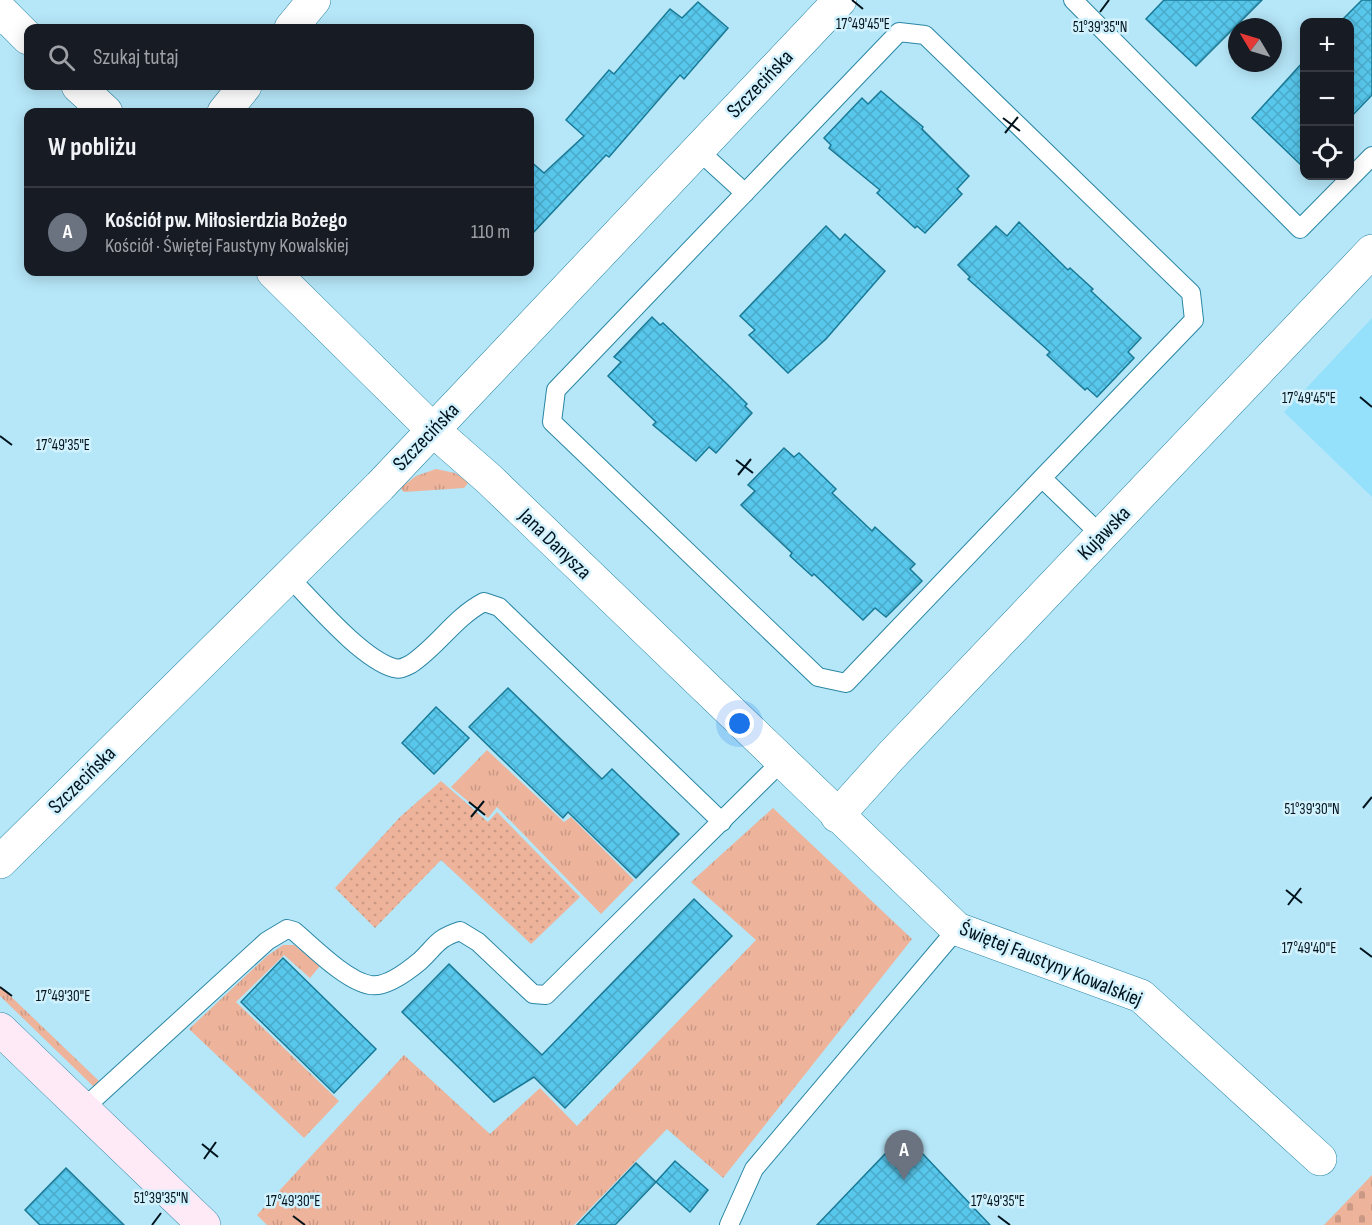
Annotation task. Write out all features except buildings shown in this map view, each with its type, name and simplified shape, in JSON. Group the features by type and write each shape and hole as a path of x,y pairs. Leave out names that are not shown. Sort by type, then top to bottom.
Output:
{"street":[{"path":"294,24 314,0"},
{"name":"Szczecińska","path":"0,862 433,430 840,0"},
{"path":"0,10 24,34"},
{"path":"82,90 102,108"},
{"path":"227,108 242,90"},
{"name":"Kujawska","path":"837,816 1372,251"},
{"name":"Jana Danysza","path":"277,276 433,430 497,488 837,816"},
{"name":"Świętej Faustyny Kowalskiej","path":"837,816 957,929 1141,996 1320,1159"},
{"path":"0,1029 204,1225"}],"lane":[{"path":"1073,0 1300,229 1372,156"},
{"path":"899,32 925,35 1191,293 1194,320 1042,478 846,683 818,677 552,422 556,390 899,32"},
{"path":"698,150 745,193"},
{"path":"1042,478 1102,536"},
{"path":"287,575 362,649 394,668 402,669 417,659 469,610 484,602 499,607 722,822"},
{"path":"84,1108 267,941 287,929 294,931 351,978 372,986 397,978 420,960 441,937 460,931 478,942 533,994 546,995 781,762"},
{"path":"729,1225 754,1169 957,929"}],"shaded area":[{"path":"1372,318 1372,497 1284,412"}],"green space":[{"path":"436,469 455,473 469,482 464,488 404,492 400,488 416,476"},
{"path":"487,750 564,822 571,817 634,880 601,914 497,807 488,818 451,787"},
{"path":"441,781 488,822 497,812 580,897 531,944 441,860 375,928 335,888 400,817"},
{"path":"773,808 912,939 723,1178 667,1129 574,1225 267,1225 257,1215 404,1055 490,1134 540,1088 577,1126 756,940 691,882"},
{"path":"283,945 294,945 320,966 310,978 284,955 236,1002 339,1101 304,1138 189,1029 267,956"},
{"path":"0,986 99,1081 94,1087 0,996"},
{"path":"1372,1175 1372,1225 1324,1225"}],"place":[{"name":"Kościół pw. Miłosierdzia Bożego","path":"904,1180"}]}
